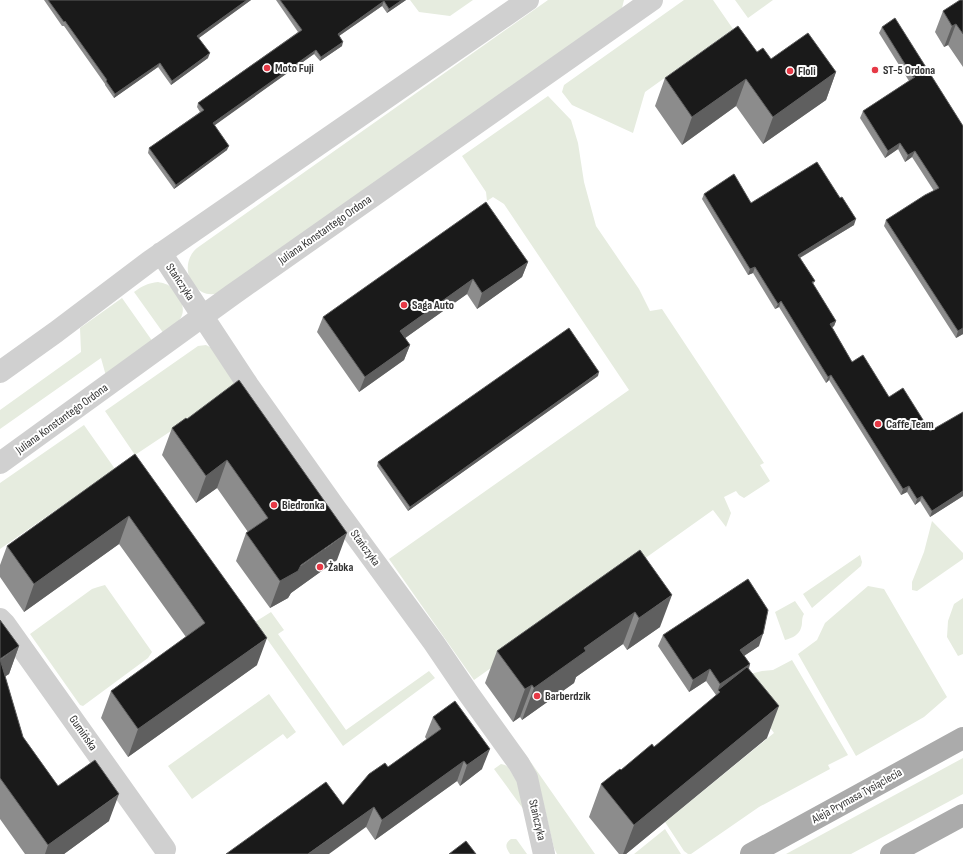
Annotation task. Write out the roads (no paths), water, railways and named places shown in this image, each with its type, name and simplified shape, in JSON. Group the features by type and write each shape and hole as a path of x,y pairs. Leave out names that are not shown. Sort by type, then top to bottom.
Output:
{"main road":[{"name":"Aleja Prymasa Tysiąclecia","path":"751,854 963,738"},
{"path":"891,854 963,815"}],"street":[{"path":"0,372 161,253 528,0"},
{"name":"Juliana Konstantego Ordona","path":"0,463 239,291 652,0"},
{"name":"Stańczyka","path":"161,253 248,384 519,764 527,778 544,854"},
{"name":"Gumińska","path":"0,619 165,849"}],"place":[{"name":"Moto Fuji","path":"267,68"},
{"name":"ST-5 Ordona","path":"875,70"},
{"name":"Floli","path":"790,71"},
{"name":"Saga Auto","path":"404,305"},
{"name":"Caffe Team","path":"878,424"},
{"name":"Biedronka","path":"274,505"},
{"name":"Żabka","path":"320,567"},
{"name":"Barberdzik","path":"537,696"}]}
